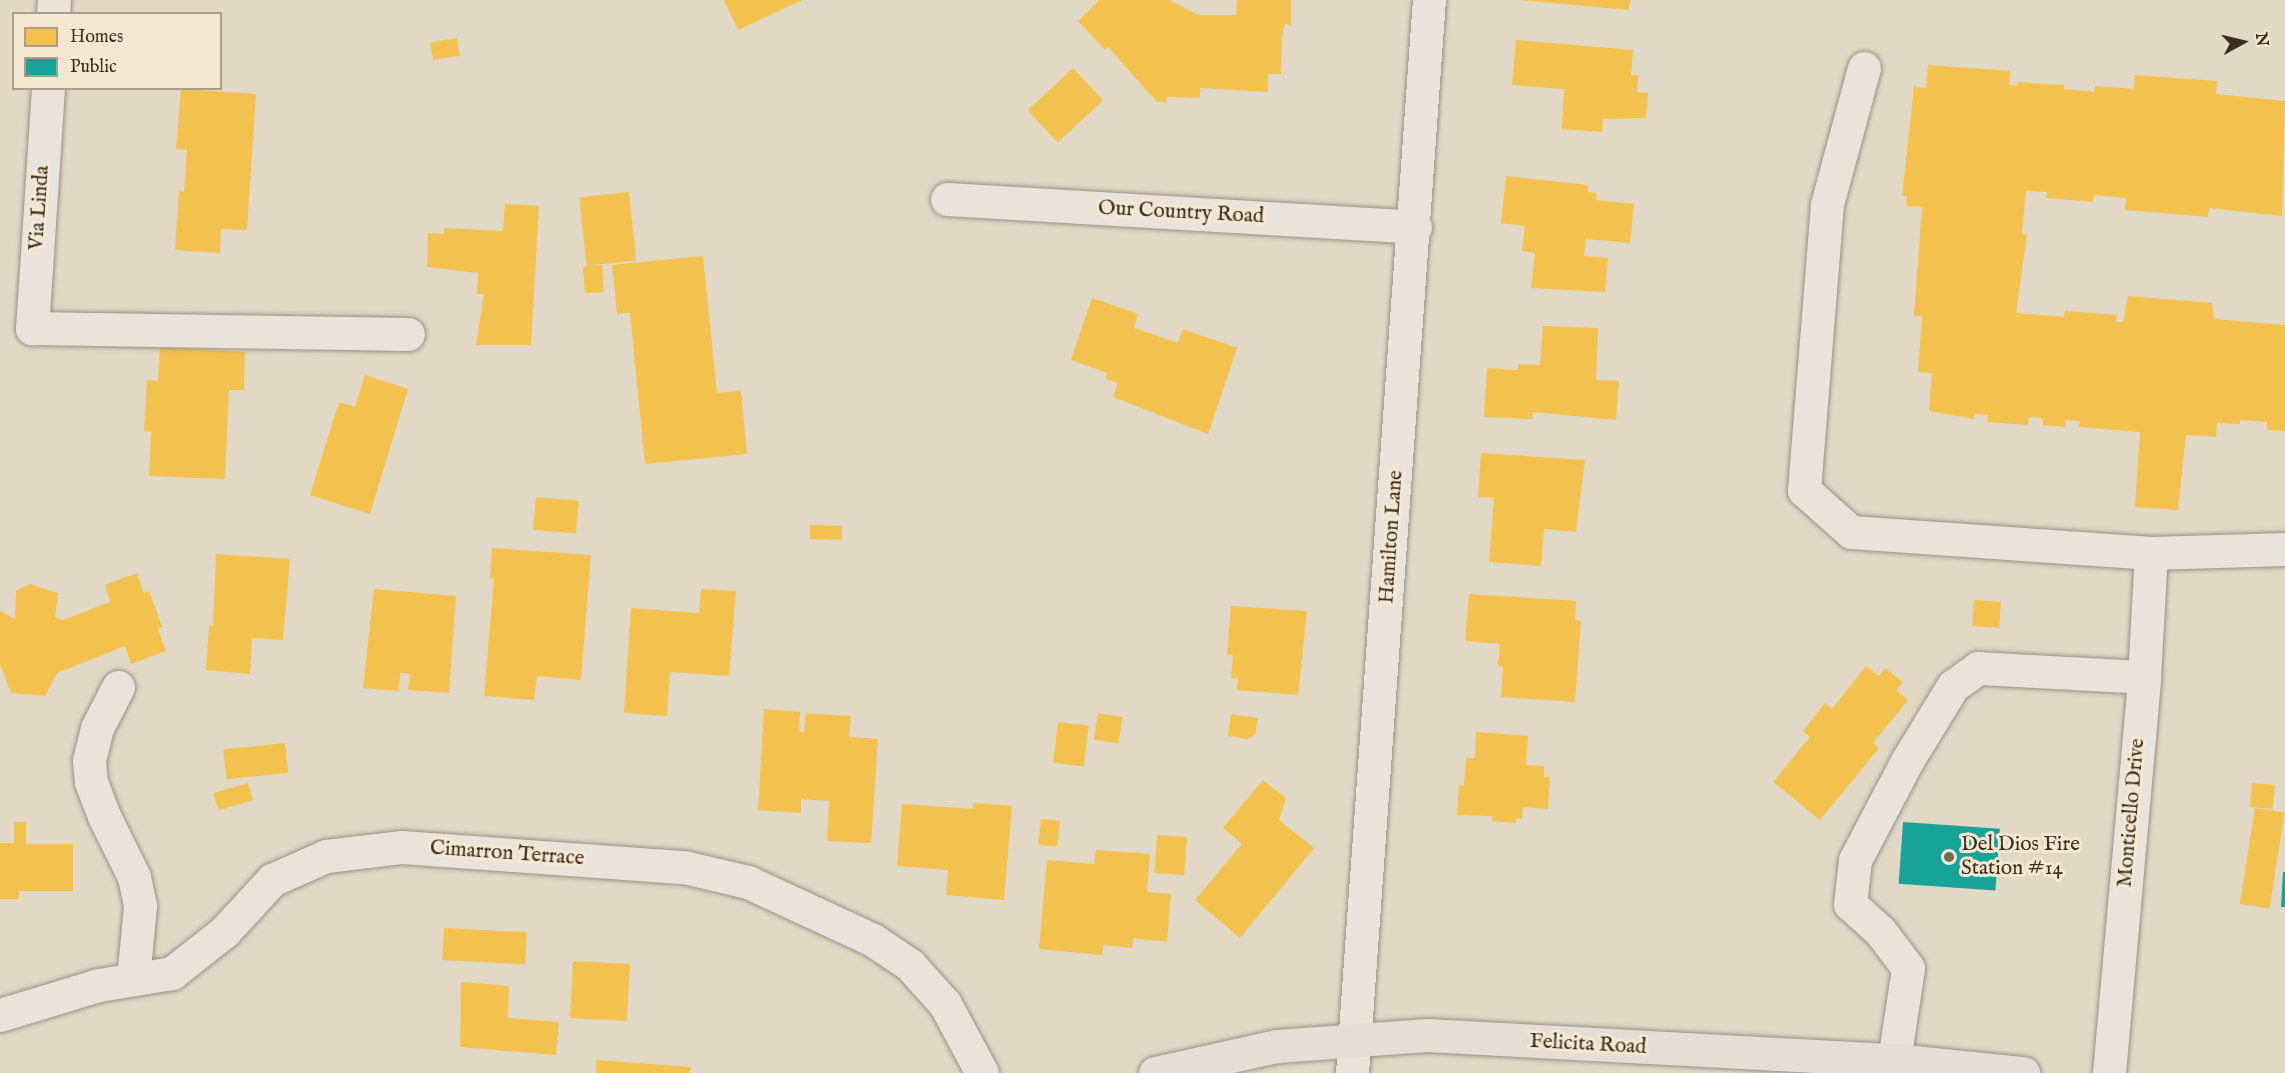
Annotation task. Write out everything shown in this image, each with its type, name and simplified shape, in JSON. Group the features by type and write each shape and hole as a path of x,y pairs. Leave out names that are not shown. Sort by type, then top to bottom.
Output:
{"main road":[{"name":"Felicita Road","path":"1155,1073 1277,1046 1427,1035 1894,1060 2023,1073"}],"street":[{"name":"Hamilton Lane","path":"1352,1073 1415,227 1429,0"},
{"path":"1864,68 1827,204 1804,490 1851,532 2151,553 2285,549"},
{"name":"Via Linda","path":"48,90 32,328 408,334"},
{"name":"Our Country Road","path":"947,199 1415,227"},
{"name":"Monticello Drive","path":"2109,1073 2144,677 2151,553"},
{"path":"1894,1060 1908,968 1880,932 1850,904 1855,860 1907,761 1953,686 1978,668 2144,677"},
{"path":"118,687 97,728 89,760 91,782 104,816 134,877 140,906 133,979"},
{"name":"Cimarron Terrace","path":"0,1016 99,985 172,973 224,932 272,880 326,856 402,847 684,867 748,882 807,907 873,940 910,965 945,1004 982,1073"}],"building: Homes":[{"path":"724,0 802,0 738,30"},
{"path":"1099,0 1169,0 1198,15 1236,15 1237,0 1291,0 1291,25 1285,24 1282,36 1281,74 1268,74 1268,92 1200,88 1200,98 1167,97 1167,102 1157,102 1108,47 1105,50 1078,21"},
{"path":"1518,0 1630,0 1629,10"},
{"path":"457,38 460,56 433,60 430,42"},
{"path":"1516,40 1633,50 1631,75 1638,75 1637,92 1648,93 1646,118 1603,119 1602,132 1562,129 1564,89 1512,85"},
{"path":"1928,65 2010,71 2009,85 2017,86 2017,82 2064,85 2064,89 2095,92 2095,86 2134,89 2135,75 2217,81 2216,94 2285,101 2282,216 2209,208 2208,217 2125,210 2126,198 2094,195 2093,202 2046,198 2047,192 2026,191 2022,234 2027,234 2016,313 2064,317 2065,311 2117,315 2116,322 2123,322 2128,296 2212,303 2214,319 2285,325 2285,431 2267,430 2267,422 2240,420 2240,424 2217,423 2216,437 2186,435 2178,510 2135,507 2140,432 2079,427 2080,421 2066,420 2065,427 2043,425 2043,418 2029,417 2028,425 1987,422 1988,415 1975,414 1974,419 1929,411 1932,373 1918,372 1922,316 1914,316 1922,207 1906,206 1907,196 1902,196 1914,87 1926,88"},
{"path":"1073,68 1103,100 1058,142 1028,110"},
{"path":"181,90 256,94 247,230 221,229 220,253 175,250 179,191 184,192 187,150 176,149"},
{"path":"1506,176 1588,185 1588,192 1597,193 1596,200 1634,204 1630,243 1586,239 1584,256 1608,258 1605,292 1531,288 1535,253 1522,251 1525,226 1501,223"},
{"path":"629,192 636,261 586,266 579,197"},
{"path":"505,204 539,206 531,345 476,345 484,294 477,294 478,273 427,267 428,233 444,234 444,228 503,231"},
{"path":"703,256 717,393 741,391 747,454 645,464 630,313 617,314 612,265"},
{"path":"602,265 604,292 585,293 583,266"},
{"path":"1092,298 1138,314 1134,328 1178,343 1183,329 1237,348 1208,434 1113,397 1118,383 1106,379 1107,373 1071,360"},
{"path":"1543,326 1598,328 1596,380 1619,381 1616,420 1533,412 1532,419 1484,417 1487,368 1518,370 1518,364 1540,365"},
{"path":"160,347 245,352 244,390 229,390 225,479 149,476 151,432 144,431 147,380 158,381"},
{"path":"365,375 408,389 370,514 310,495 339,402 355,407"},
{"path":"1481,453 1585,460 1576,532 1544,529 1541,566 1489,562 1494,498 1478,497"},
{"path":"536,497 579,501 576,534 533,530"},
{"path":"810,525 842,526 841,540 810,539"},
{"path":"492,548 591,555 581,680 537,676 534,700 484,696 494,579 490,579"},
{"path":"216,554 290,559 283,640 252,638 250,674 206,670 209,625 213,626"},
{"path":"137,573 144,593 149,591 162,627 158,629 166,651 131,664 125,646 57,673 45,696 11,693 0,664 0,611 15,619 16,591 30,584 58,593 55,617 63,620 110,602 105,585"},
{"path":"374,589 456,596 449,693 408,690 410,674 400,673 399,691 363,688"},
{"path":"701,589 736,591 729,676 670,672 667,716 624,713 631,608 699,613"},
{"path":"1469,594 1576,601 1575,620 1581,621 1575,702 1501,697 1503,667 1498,666 1500,644 1465,641"},
{"path":"1974,600 2001,602 1999,628 1972,626"},
{"path":"1231,606 1307,611 1298,695 1237,690 1238,678 1231,678 1233,655 1227,655"},
{"path":"1866,666 1879,676 1885,668 1903,682 1896,690 1908,700 1873,743 1879,748 1820,820 1773,782 1810,737 1803,731 1825,703 1832,709"},
{"path":"764,709 800,712 799,732 804,732 806,713 851,716 849,737 878,739 871,843 827,841 829,801 801,799 801,813 758,810"},
{"path":"1098,713 1123,717 1118,744 1094,740"},
{"path":"1231,714 1258,718 1255,735 1248,739 1228,736"},
{"path":"1058,722 1089,726 1084,766 1053,763"},
{"path":"1476,732 1528,736 1526,765 1544,766 1544,777 1550,777 1548,809 1523,807 1522,819 1516,818 1516,823 1492,821 1492,816 1457,815 1459,785 1464,785 1466,758 1475,758"},
{"path":"285,743 288,773 226,779 223,749"},
{"path":"1263,780 1286,798 1279,820 1314,848 1240,938 1195,900 1242,844 1223,828"},
{"path":"248,783 253,800 218,810 213,793"},
{"path":"2252,783 2275,785 2273,809 2250,807"},
{"path":"973,803 1012,806 1004,900 946,895 948,870 897,866 902,804 973,809"},
{"path":"2255,808 2285,813 2269,908 2240,904"},
{"path":"1041,819 1060,821 1057,847 1038,845"},
{"path":"14,822 26,822 26,844 73,844 73,891 19,891 19,899 0,899 0,843 14,843"},
{"path":"1157,835 1187,837 1184,875 1154,873"},
{"path":"1096,850 1150,854 1147,892 1171,894 1167,942 1133,938 1132,948 1103,945 1102,955 1039,949 1047,860 1094,864"},
{"path":"444,928 527,932 525,964 442,960"},
{"path":"573,961 630,964 627,1021 570,1018"},
{"path":"461,982 509,986 508,1018 559,1022 556,1055 460,1047"},
{"path":"596,1060 691,1067 690,1073 596,1073"}],"building: Public":[{"name":"Del Dios Fire Station #14","path":"1903,822 2000,829 1995,891 1899,884"},
{"path":"2283,872 2285,872 2285,907 2281,907"}],"place":[{"name":"Del Dios Fire Station #14","path":"1949,857"}]}
